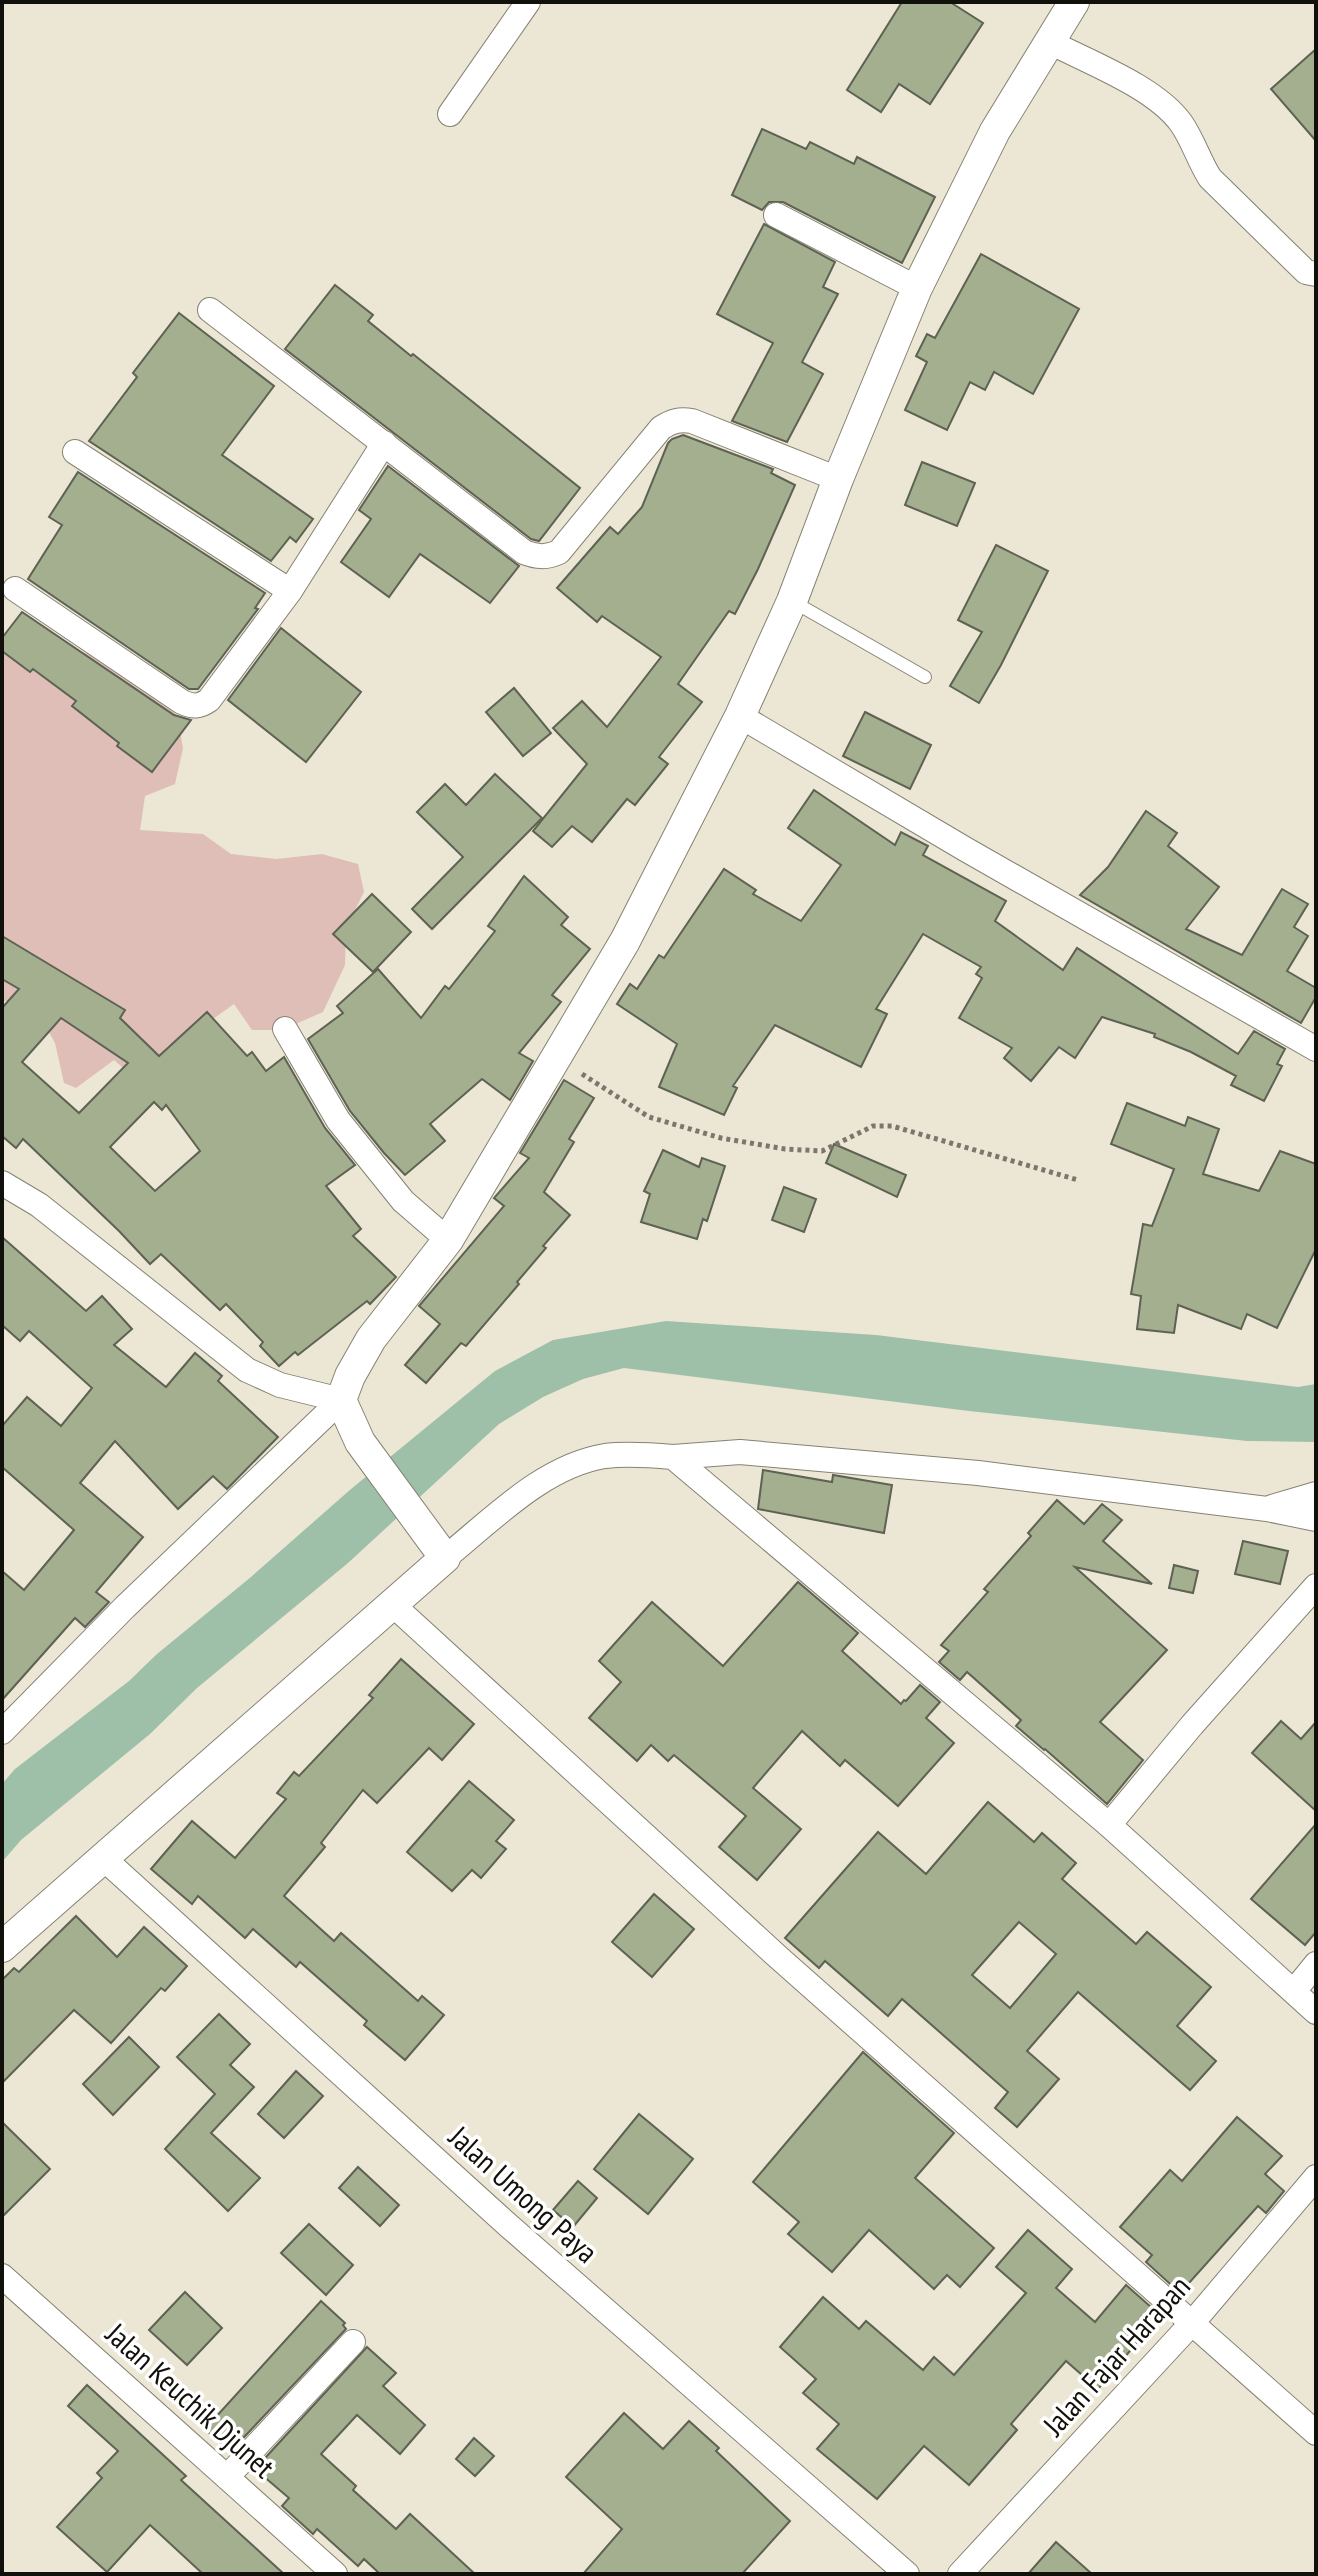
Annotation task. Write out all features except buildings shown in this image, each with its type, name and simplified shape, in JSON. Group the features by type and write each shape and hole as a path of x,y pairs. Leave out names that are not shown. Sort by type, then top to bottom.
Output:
{"street":[{"path":"450,114 528,2"},
{"path":"2,1732 125,1607 341,1400 350,1376 371,1339 448,1240 625,941 740,716 792,601 838,479 917,288 995,131 1074,2"},
{"path":"1050,42 1152,95 1171,111 1183,126 1200,164 1210,178 1306,272 1316,274"},
{"path":"776,215 917,288"},
{"path":"210,310 524,552 536,556 549,557 559,552 661,428 681,419 838,479"},
{"path":"15,589 182,702 192,707 200,706 209,700 290,591 384,443"},
{"path":"75,452 290,591"},
{"path":"740,716 965,849 1316,1049"},
{"path":"285,1029 338,1120 403,1201 448,1240"},
{"path":"2,1183 39,1205 247,1370 280,1385 341,1400"},
{"path":"341,1400 360,1442 437,1547"},
{"path":"2,1947 392,1604 437,1547 576,1464 606,1456 673,1457 740,1452 978,1473 1267,1509 1316,1519"},
{"path":"673,1457 1109,1825 1316,2012"},
{"path":"1267,1509 1316,1494"},
{"path":"1109,1825 1192,1725 1316,1586"},
{"path":"392,1604 778,1957 1316,2433"},
{"name":"Jalan Umong Paya","path":"102,1857 509,2226 907,2574"},
{"path":"1294,1991 1316,1964"},
{"name":"Jalan Fajar Harapan","path":"960,2574 1193,2322 1316,2177"},
{"name":"Jalan Keuchik Djunet","path":"2,2276 335,2574"},
{"path":"227,2477 353,2342"}],"lane":[{"path":"792,601 925,677"}],"path":[{"path":"557,1060 649,1117 721,1138 785,1149 822,1151 873,1126 892,1126 1078,1180"}],"shaded area":[{"path":"37,642 98,656 143,680 177,716 183,748 175,784 145,796 140,830 203,834 231,854 276,859 322,854 358,864 364,892 346,928 345,965 323,1012 282,1030 252,1030 234,1004 213,1019 195,1051 169,1045 142,1073 131,1075 114,1060 76,1088 64,1083 55,1043 37,1010 14,1001 2,1001 2,652"},
{"path":"666,1321 876,1335 1298,1387 1316,1384 1316,1442 1247,1441 969,1411 624,1368 583,1379 543,1397 499,1424 348,1563 197,1688 150,1734 21,1840 2,1862 2,1784 15,1769 129,1681 351,1489 495,1371 553,1340"}]}
